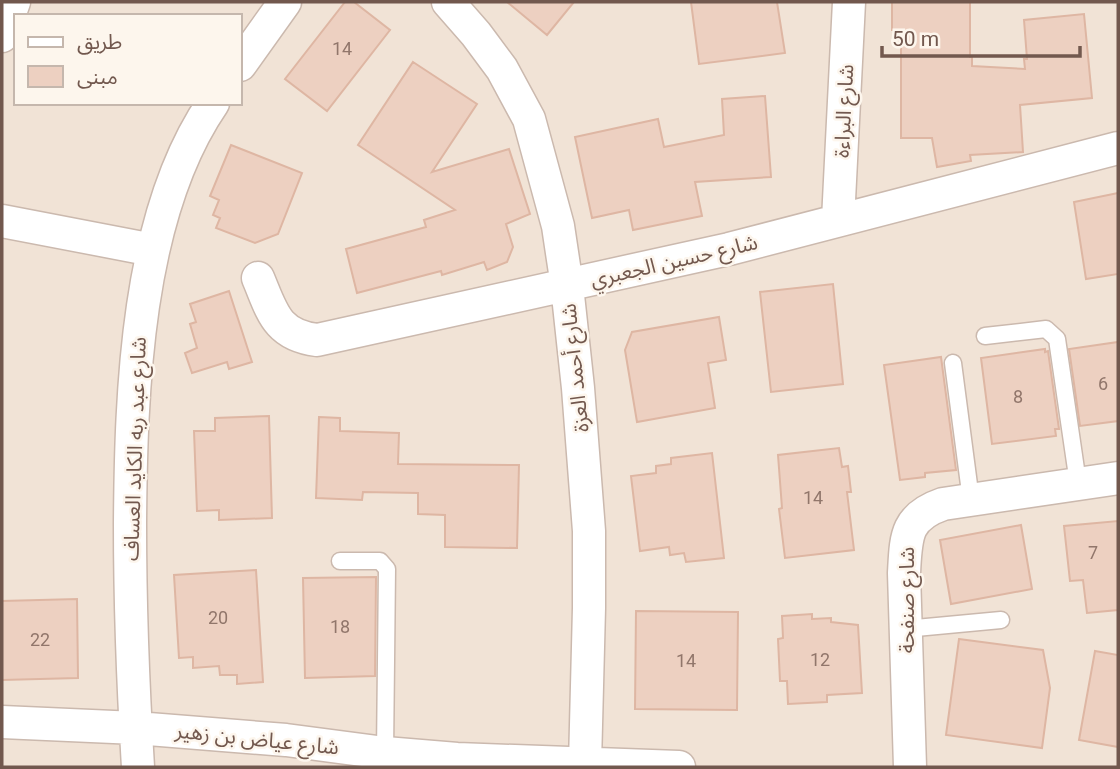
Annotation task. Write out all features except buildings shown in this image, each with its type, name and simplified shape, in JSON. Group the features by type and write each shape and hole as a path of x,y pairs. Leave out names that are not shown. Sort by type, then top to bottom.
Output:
{"street":[{"path":"2,36 13,2"},
{"path":"242,62 285,2"},
{"name":"شارع أحمد العزة","path":"448,2 502,69 529,119 558,226 579,388 589,531 585,766"},
{"name":"شارع البراءة","path":"838,220 849,2"},
{"name":"شارع عبد ربه الكايد العساف","path":"138,767 130,571 131,448 139,333 153,250 166,201 186,154 213,105"},
{"name":"شارع حسين الجعبري","path":"258,278 274,316 284,329 297,337 317,340 729,248 1118,148"},
{"path":"2,221 153,250"},
{"name":"شارع صنفحة","path":"910,767 905,629 906,541 913,522 931,508 1118,478"},
{"name":"شارع عياض بن زهير","path":"2,722 136,728 286,740 385,753 585,766 679,767"}],"lane":[{"path":"985,336 1046,329 1057,339 1078,483"},
{"path":"953,363 971,500"},
{"path":"340,561 380,561 387,569 385,753"},
{"path":"905,629 1001,621"}],"shaded area":[{"path":"2,2 1118,2 1118,767 2,767"}]}
